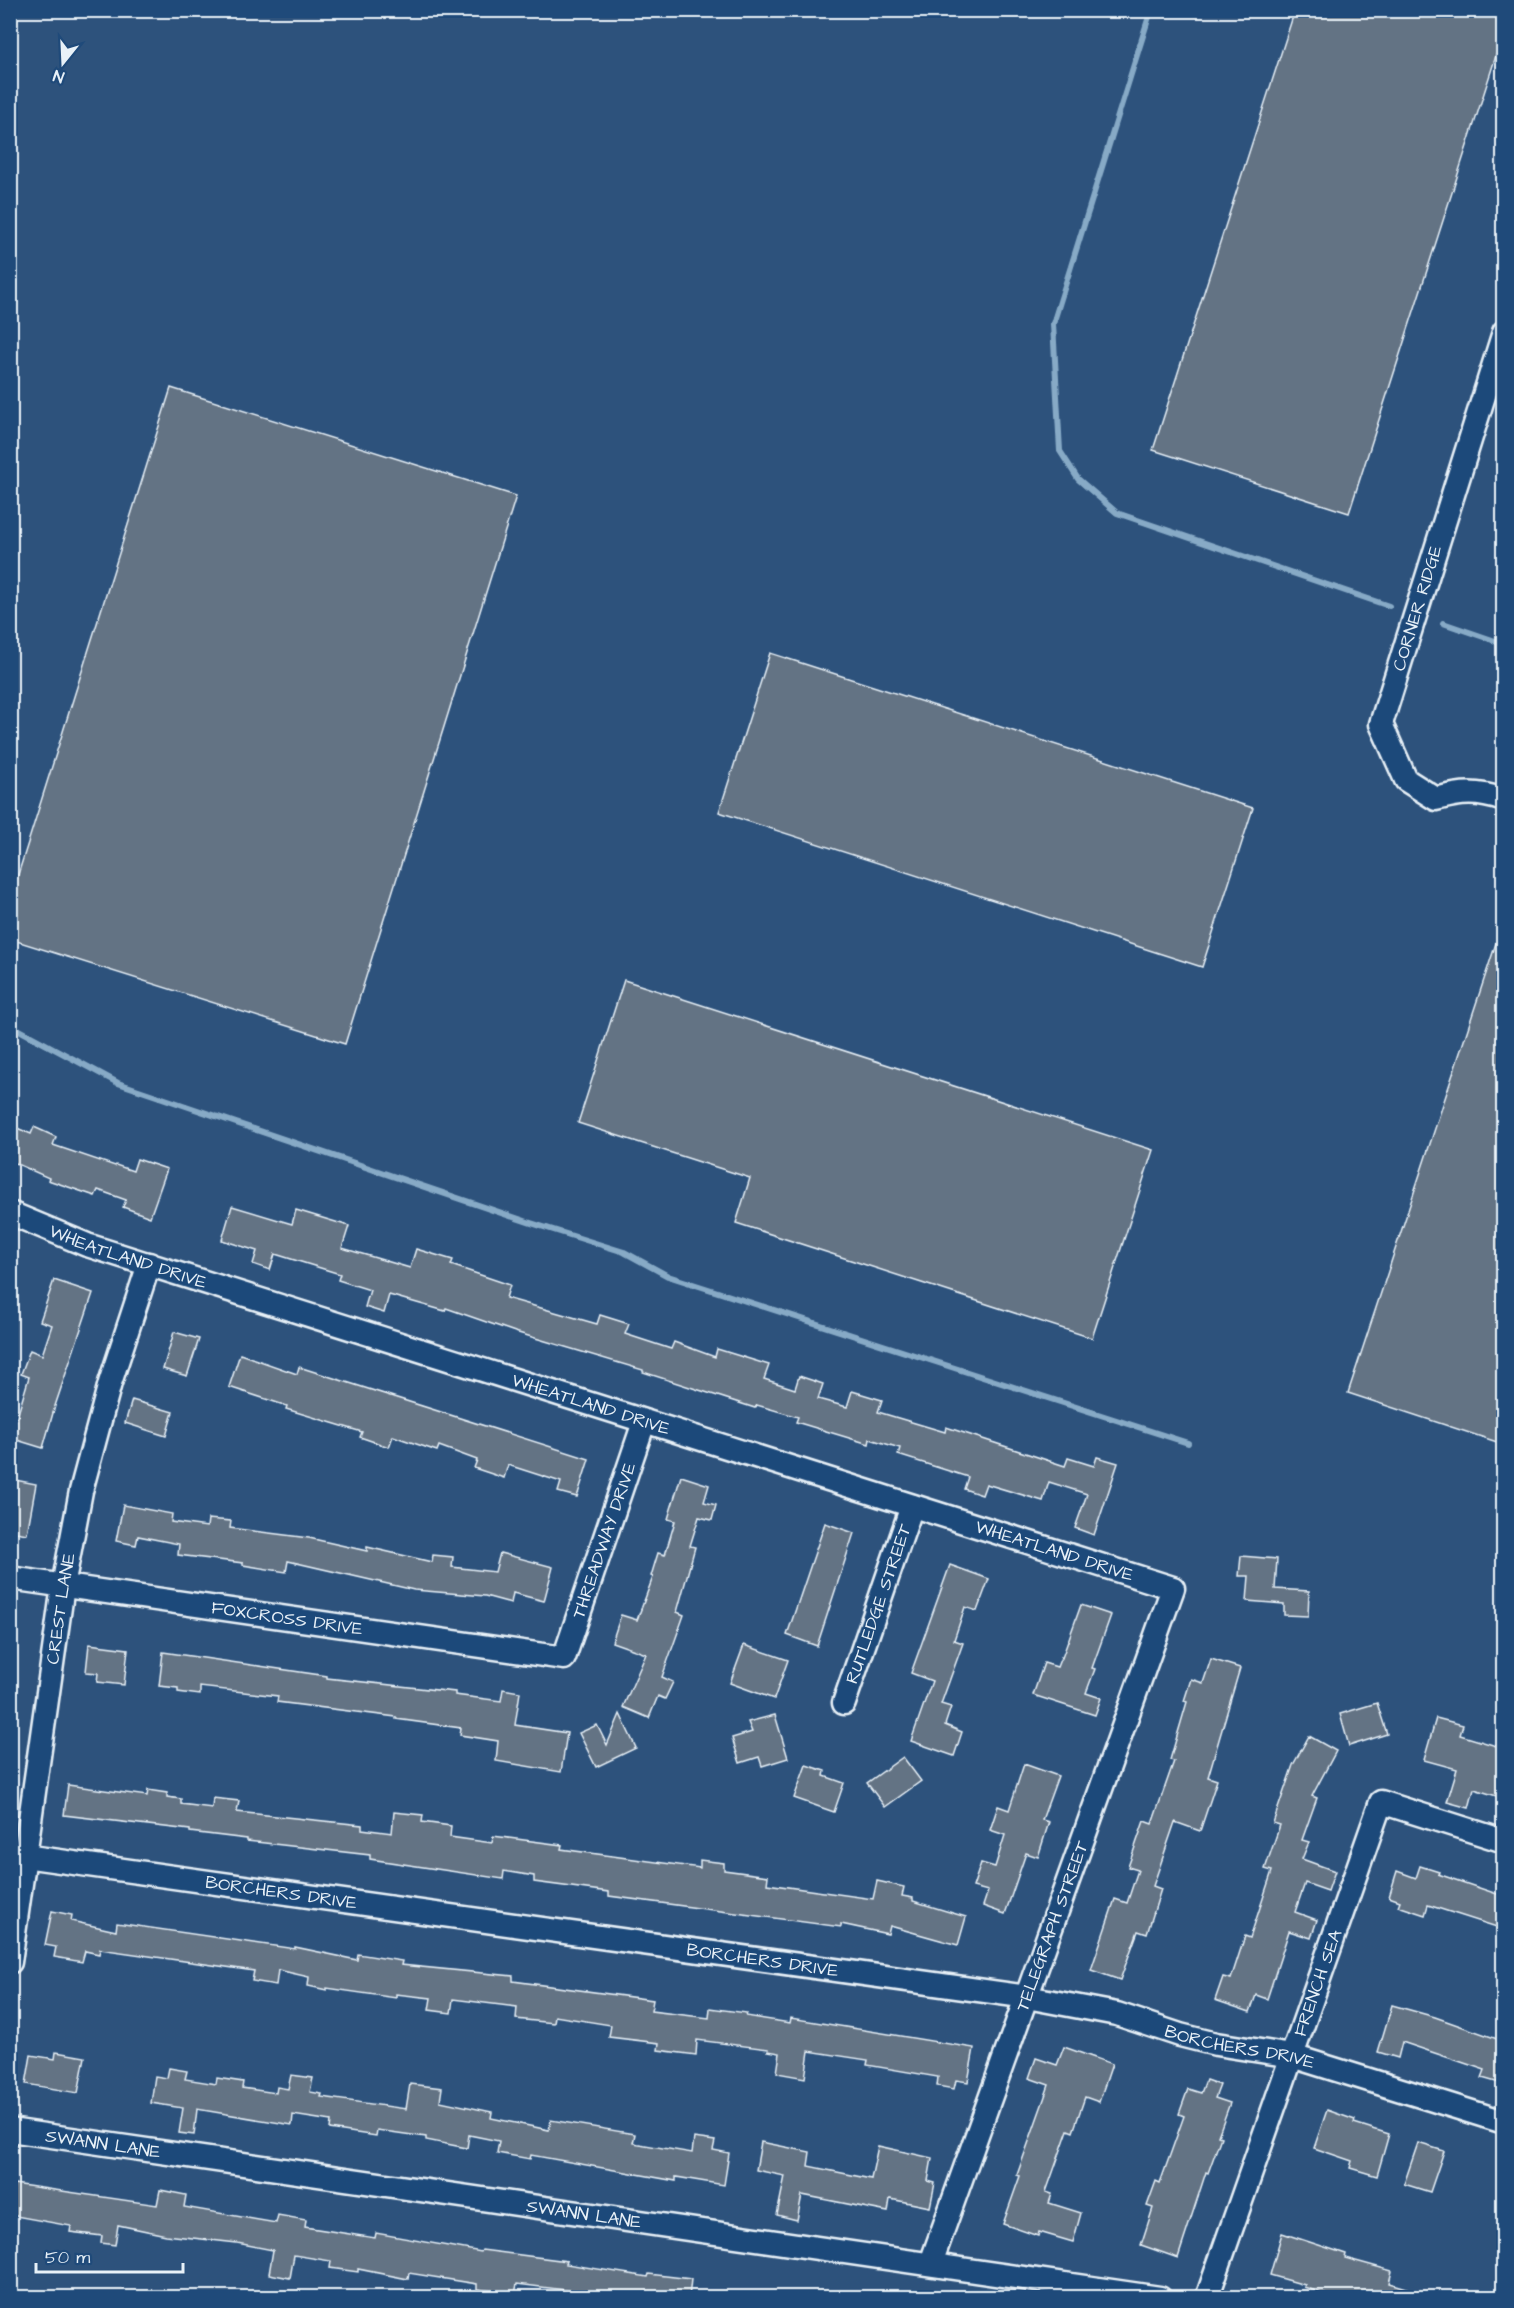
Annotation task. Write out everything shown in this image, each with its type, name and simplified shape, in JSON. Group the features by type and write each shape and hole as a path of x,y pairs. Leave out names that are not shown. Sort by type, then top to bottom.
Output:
{"street":[{"name":"CORNER RIDGE","path":"1503,332 1381,724 1406,780 1436,799 1462,792 1503,800"},
{"name":"WHEATLAND DRIVE","path":"10,1213 87,1245 1173,1588"},
{"name":"CREST LANE","path":"10,1962 19,1855 81,1491 101,1415 149,1264"},
{"name":"THREADWAY DRIVE","path":"564,1658 644,1422"},
{"name":"RUTLEDGE STREET","path":"844,1703 912,1506"},
{"name":"FOXCROSS DRIVE","path":"10,1578 564,1658"},
{"name":"TELEGRAPH STREET","path":"931,2263 1173,1588"},
{"name":"FRENCH SEA","path":"1207,2298 1381,1802 1503,1840"},
{"name":"BORCHERS DRIVE","path":"19,1855 1026,1997 1117,2014 1180,2035 1216,2044 1292,2056 1503,2122"},
{"name":"SWANN LANE","path":"10,2130 1160,2298"}],"building":[{"path":"1295,10 1503,10 1503,34 1349,513 1153,450"},
{"path":"171,388 516,496 345,1044 10,939 10,900"},
{"path":"770,653 1253,808 1202,967 719,812"},
{"path":"1500,931 1503,931 1503,1444 1348,1393"},
{"path":"624,980 1153,1150 1092,1338 736,1223 750,1178 578,1123"},
{"path":"10,1125 31,1134 34,1127 56,1137 53,1145 115,1166 133,1171 137,1159 167,1169 150,1217 123,1207 126,1200 98,1190 95,1196 48,1180 49,1178 13,1162 15,1155 10,1153"},
{"path":"232,1206 292,1224 296,1210 349,1226 342,1248 410,1268 416,1249 453,1260 451,1265 510,1285 506,1298 597,1324 600,1315 629,1324 625,1334 671,1349 674,1342 715,1357 717,1349 769,1365 764,1379 795,1389 799,1376 823,1384 818,1399 847,1407 852,1391 882,1400 878,1412 945,1432 946,1427 1065,1466 1068,1458 1094,1466 1097,1457 1118,1463 1094,1535 1075,1528 1087,1494 1049,1482 1043,1501 986,1484 982,1495 964,1489 968,1477 898,1455 900,1448 870,1439 869,1444 796,1422 798,1417 757,1405 755,1408 446,1308 445,1311 389,1295 384,1313 365,1307 370,1290 338,1280 340,1274 275,1254 270,1270 253,1264 257,1251 222,1240"},
{"path":"54,1280 93,1293 43,1448 10,1438 10,1422 15,1424 29,1377 21,1374 30,1350 42,1355 52,1325 40,1321"},
{"path":"174,1332 199,1339 187,1376 163,1369"},
{"path":"240,1354 297,1374 299,1367 589,1459 577,1497 558,1492 561,1482 508,1465 504,1478 474,1468 477,1460 439,1446 437,1451 393,1436 389,1447 360,1437 362,1432 286,1409 287,1406 229,1387"},
{"path":"132,1400 173,1412 166,1436 125,1423"},
{"path":"681,1476 709,1485 704,1502 716,1505 712,1520 699,1517 690,1546 695,1547 677,1612 684,1615 662,1677 673,1682 665,1699 658,1696 649,1718 623,1707 646,1654 612,1642 621,1615 637,1620 653,1577 651,1576 658,1553 665,1555 675,1521 668,1519"},
{"path":"10,1479 36,1484 27,1534 10,1531"},
{"path":"123,1505 172,1514 171,1522 207,1527 208,1519 231,1521 230,1528 309,1538 367,1551 367,1547 432,1562 433,1555 453,1557 452,1567 495,1572 500,1553 553,1567 544,1601 513,1593 511,1603 485,1596 414,1590 288,1561 286,1572 243,1565 243,1563 178,1555 179,1544 138,1536 136,1545 116,1541"},
{"path":"825,1523 854,1533 817,1646 787,1635"},
{"path":"1241,1556 1277,1559 1275,1589 1309,1591 1308,1616 1284,1615 1284,1604 1247,1601 1249,1576 1239,1576"},
{"path":"950,1565 989,1579 977,1611 965,1607 954,1640 963,1643 941,1704 951,1707 945,1725 962,1732 954,1756 911,1741 932,1681 911,1673"},
{"path":"1081,1605 1111,1615 1092,1668 1095,1669 1086,1693 1101,1698 1095,1715 1033,1695 1044,1663 1057,1667 1062,1658"},
{"path":"89,1644 128,1649 124,1685 97,1682 98,1673 86,1672"},
{"path":"744,1645 788,1660 774,1699 730,1683"},
{"path":"163,1652 327,1676 327,1678 455,1692 455,1695 501,1701 503,1689 520,1692 515,1725 567,1733 561,1772 496,1761 498,1741 460,1735 461,1728 277,1702 278,1696 200,1687 200,1695 178,1692 178,1688 159,1686"},
{"path":"1211,1659 1240,1668 1208,1777 1217,1780 1200,1831 1175,1822 1153,1886 1161,1889 1147,1934 1138,1931 1120,1980 1091,1970 1115,1899 1127,1903 1138,1870 1128,1867 1144,1821 1152,1824 1174,1761 1170,1760 1187,1702 1184,1701 1191,1679 1203,1683"},
{"path":"1377,1703 1387,1734 1349,1746 1340,1714"},
{"path":"620,1714 636,1748 596,1767 579,1733 597,1725 607,1745"},
{"path":"775,1715 788,1758 762,1766 759,1757 740,1763 732,1738 752,1732 748,1722"},
{"path":"1436,1718 1463,1725 1460,1735 1503,1748 1503,1798 1474,1789 1469,1808 1447,1802 1457,1769 1424,1760"},
{"path":"1309,1736 1336,1751 1312,1796 1317,1798 1302,1840 1309,1842 1302,1859 1335,1871 1328,1891 1305,1883 1295,1912 1317,1920 1311,1938 1289,1931 1267,1999 1256,1995 1250,2012 1215,2000 1223,1977 1231,1979 1245,1936 1250,1938 1272,1871 1265,1869 1280,1825 1273,1823 1293,1765"},
{"path":"903,1757 921,1781 885,1807 867,1783"},
{"path":"1024,1764 1058,1776 1042,1820 1049,1822 1038,1857 1026,1853 1005,1914 983,1906 988,1891 973,1887 981,1863 995,1867 1005,1835 990,1830 998,1806 1009,1810"},
{"path":"806,1765 825,1771 824,1776 844,1783 834,1812 794,1798"},
{"path":"68,1785 147,1796 148,1790 167,1793 167,1797 181,1799 181,1804 212,1808 213,1798 239,1801 237,1812 362,1825 362,1829 392,1833 394,1812 423,1815 422,1822 451,1826 450,1837 492,1843 493,1836 562,1845 561,1849 700,1868 700,1860 724,1863 724,1870 768,1876 767,1884 873,1899 877,1881 904,1887 902,1896 913,1898 913,1901 966,1917 958,1945 890,1926 888,1934 841,1924 841,1927 609,1896 609,1892 534,1882 534,1876 504,1871 503,1879 370,1859 370,1855 247,1841 247,1839 190,1832 190,1830 64,1815"},
{"path":"1420,1866 1503,1896 1503,1929 1428,1905 1425,1915 1398,1906 1400,1901 1389,1897 1397,1871 1416,1878"},
{"path":"52,1911 72,1915 71,1921 116,1931 117,1923 295,1949 295,1947 357,1960 358,1954 402,1961 401,1965 513,1976 513,1981 653,2000 651,2011 709,2018 710,2008 747,2013 746,2016 790,2023 791,2018 974,2048 968,2082 956,2080 954,2089 937,2086 938,2077 867,2065 868,2060 809,2051 805,2078 777,2073 780,2053 768,2051 769,2049 697,2040 696,2055 658,2050 659,2043 609,2037 611,2025 555,2016 554,2023 516,2019 517,2007 453,1999 451,2013 429,2010 431,1998 396,1994 396,1998 327,1988 327,1990 308,1986 309,1977 278,1970 276,1985 252,1981 254,1971 100,1949 99,1954 85,1951 82,1962 54,1957 56,1947 45,1945"},
{"path":"1392,2005 1435,2017 1503,2041 1503,2084 1482,2078 1485,2070 1402,2042 1398,2058 1378,2052"},
{"path":"1064,2047 1112,2064 1099,2102 1085,2097 1073,2132 1068,2130 1046,2192 1052,2194 1049,2203 1081,2213 1073,2242 1039,2232 1038,2236 1003,2224 1020,2176 1017,2175 1049,2085 1029,2078 1036,2058 1057,2065"},
{"path":"56,2052 85,2057 78,2093 26,2084 31,2055 55,2059"},
{"path":"169,2068 187,2071 185,2079 216,2084 217,2078 243,2082 242,2088 276,2093 277,2087 288,2089 291,2075 313,2078 310,2092 322,2094 321,2097 406,2109 410,2084 442,2088 440,2101 492,2112 491,2118 549,2130 551,2120 635,2134 633,2143 692,2153 694,2138 715,2141 713,2150 729,2153 724,2185 676,2177 676,2181 531,2155 530,2159 497,2153 499,2141 469,2135 467,2148 426,2140 426,2137 377,2130 376,2136 330,2129 331,2121 293,2115 292,2125 197,2109 194,2135 179,2133 183,2108 151,2103 155,2076 167,2078"},
{"path":"1206,2080 1220,2085 1215,2098 1230,2103 1218,2136 1221,2137 1208,2173 1206,2172 1178,2258 1141,2245 1153,2208 1147,2206 1156,2181 1160,2183 1184,2116 1179,2114 1188,2089 1201,2093"},
{"path":"1327,2110 1355,2120 1354,2123 1389,2134 1377,2176 1350,2168 1352,2161 1314,2148"},
{"path":"761,2142 810,2152 808,2166 871,2179 878,2146 932,2158 928,2181 935,2183 930,2207 890,2199 888,2212 802,2195 797,2220 777,2215 785,2176 756,2170"},
{"path":"1418,2143 1444,2151 1430,2192 1404,2184"},
{"path":"14,2184 157,2205 160,2190 186,2195 184,2207 276,2223 278,2215 306,2220 305,2227 375,2238 376,2233 481,2252 482,2250 567,2261 566,2264 648,2277 649,2274 691,2279 689,2298 600,2298 573,2294 573,2291 517,2284 515,2294 477,2289 477,2284 409,2273 408,2279 358,2269 358,2272 330,2268 331,2261 294,2255 290,2278 269,2274 273,2250 237,2243 166,2235 118,2225 115,2245 101,2243 102,2236 70,2232 71,2226 10,2215"},
{"path":"1282,2233 1346,2254 1345,2258 1392,2271 1389,2283 1423,2293 1423,2298 1336,2298 1304,2287 1305,2285 1270,2275"}],"waterway":[{"path":"1151,10 1053,324 1060,451 1078,479 1117,513 1389,606"},
{"path":"1443,623 1504,644"},
{"path":"10,1025 118,1083 531,1223 624,1252 668,1276 1188,1443"}]}
